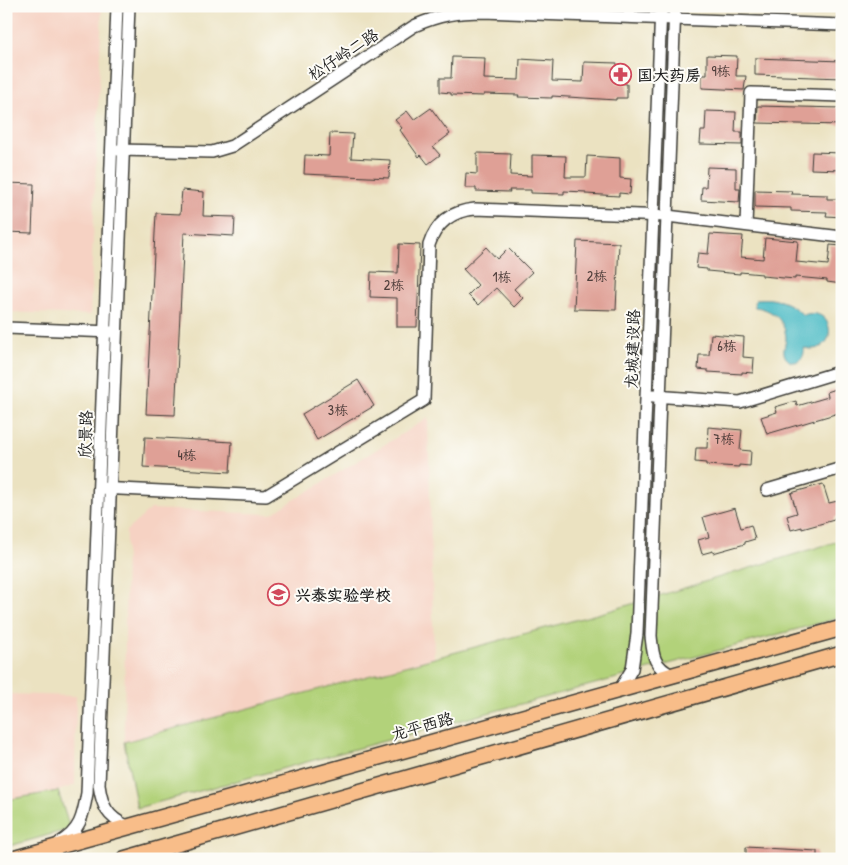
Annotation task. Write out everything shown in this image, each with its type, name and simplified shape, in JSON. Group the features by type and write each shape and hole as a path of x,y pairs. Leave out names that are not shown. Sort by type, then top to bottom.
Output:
{"main road":[{"name":"龙平西路","path":"13,859 842,628"},
{"path":"124,859 842,654"}],"street":[{"name":"欣景路","path":"117,6 105,332 105,489 99,785 101,798 107,811 116,821 127,826"},
{"name":"欣景路","path":"52,847 71,836 79,825 87,793 105,489 117,332 129,6"},
{"name":"龙城建设路","path":"620,689 632,669 636,651 661,6"},
{"name":"龙城建设路","path":"672,675 662,670 656,662 652,650 651,636 675,6"},
{"name":"松仔岭二路","path":"112,150 212,152 232,146 414,26 435,17 458,12 842,25"},
{"path":"746,225 751,93 842,96"},
{"path":"105,489 266,496 424,400 430,245 435,230 446,219 459,212 475,210 653,215 842,237"},
{"path":"6,328 117,332"},
{"path":"646,396 740,402 842,371"},
{"path":"767,490 842,468"}],"shaded area":[{"path":"6,6 102,6 90,315 6,312"},
{"name":"兴泰实验学校","path":"428,418 434,658 124,742 126,531 151,509 271,514"},
{"path":"6,694 76,696 75,785 58,791 6,800"},
{"path":"370,854 532,859 370,859"}],"green space":[{"path":"842,540 842,617 137,808 124,742 612,610"},
{"path":"58,791 70,829 6,847 6,800"}],"water":[{"path":"757,299 776,300 793,307 803,315 814,314 822,317 827,323 828,339 823,345 815,349 804,348 804,354 801,359 797,362 791,362 784,353 786,338 783,326 772,313 755,307 754,302"}],"building":[{"path":"707,55 737,56 736,76 746,76 744,90 702,88 702,75 707,75"},
{"path":"452,57 485,58 484,79 519,80 520,59 553,61 552,81 583,82 584,62 617,63 617,83 627,84 627,98 616,98 616,100 552,96 552,98 518,97 519,95 451,95 451,93 440,92 440,78 451,78"},
{"path":"755,58 842,61 842,78 755,75"},
{"path":"758,106 842,108 842,125 757,123"},
{"path":"431,108 450,134 433,147 440,155 428,164 421,155 419,157 400,130 402,128 395,120 407,111 414,120"},
{"path":"706,111 736,112 735,132 742,132 742,145 700,144 701,131 705,131"},
{"path":"330,133 353,134 351,158 390,160 389,178 304,174 305,155 329,156"},
{"path":"812,152 842,153 842,170 811,169"},
{"path":"477,153 511,154 510,175 532,176 532,155 566,156 565,177 586,177 587,156 620,158 620,178 631,179 630,194 619,193 619,196 564,191 564,194 531,193 531,190 509,190 510,192 476,191 476,188 465,188 466,173 477,174"},
{"path":"707,167 736,168 736,189 740,189 739,202 701,200 702,187 706,187"},
{"path":"6,183 34,184 32,233 6,232"},
{"path":"182,190 204,192 203,216 235,217 234,236 184,233 175,415 146,414 156,213 180,214"},
{"path":"755,190 792,191 791,194 827,195 827,199 842,199 842,217 826,216 827,212 755,207"},
{"path":"710,234 743,236 741,257 763,259 765,238 798,241 796,262 828,265 830,245 842,246 842,284 827,282 827,280 707,271 707,269 696,268 698,253 708,254"},
{"path":"577,241 619,243 616,310 574,309"},
{"path":"399,244 420,245 417,327 397,327 397,298 370,297 371,272 398,273"},
{"path":"486,247 497,259 508,248 532,272 514,289 523,298 514,307 496,288 478,305 468,295 478,285 463,269"},
{"path":"711,334 744,337 743,357 754,358 753,373 708,372 708,370 698,369 699,355 709,355"},
{"path":"358,380 374,406 317,440 302,414"},
{"path":"842,387 842,412 767,434 761,417 777,412 775,407 796,401 797,406 828,397 827,392"},
{"path":"708,427 742,430 740,450 751,451 750,466 706,465 706,463 695,462 696,448 707,448"},
{"path":"145,437 232,442 230,472 143,467"},
{"path":"823,484 829,503 842,500 842,515 834,518 834,520 802,529 802,527 791,530 787,516 797,513 791,493"},
{"path":"735,508 741,528 751,525 755,539 745,542 745,544 713,553 713,551 702,554 698,540 709,537 703,517"},
{"path":"746,847 817,851 817,859 746,859"}],"place":[{"name":"国大药房","path":"621,75"},
{"name":"兴泰实验学校","path":"279,595"}]}
